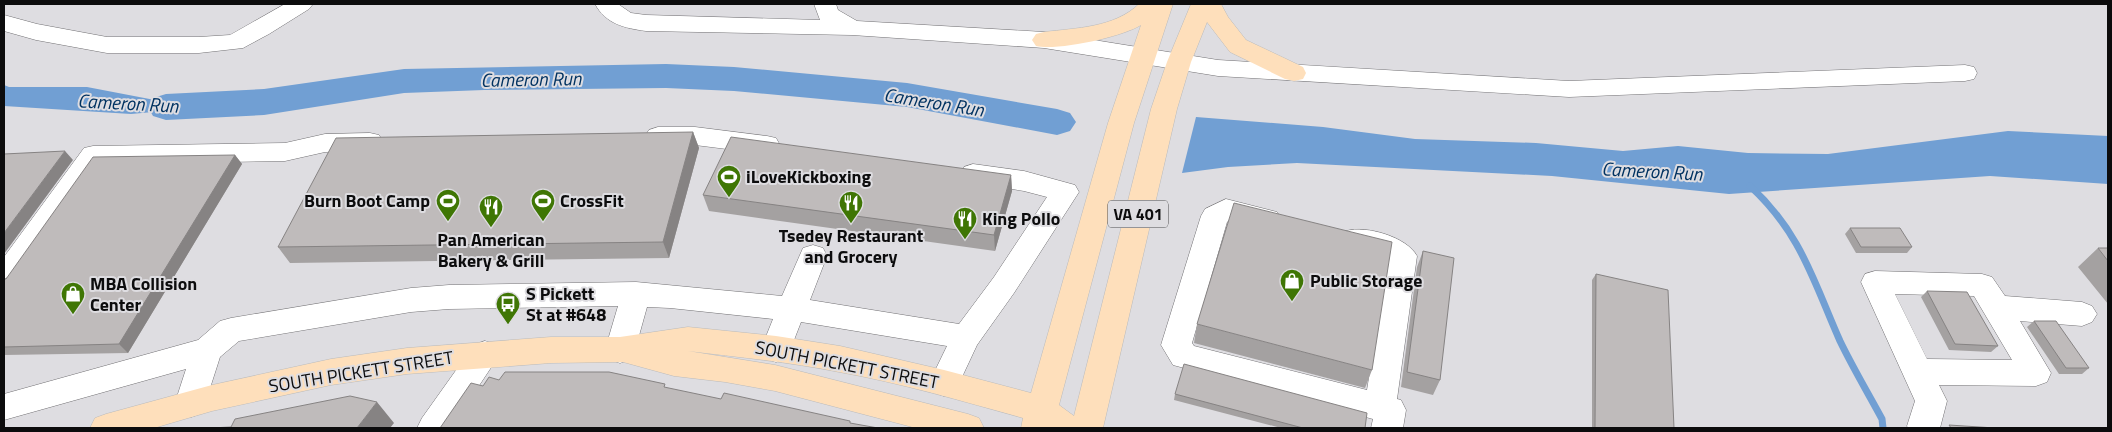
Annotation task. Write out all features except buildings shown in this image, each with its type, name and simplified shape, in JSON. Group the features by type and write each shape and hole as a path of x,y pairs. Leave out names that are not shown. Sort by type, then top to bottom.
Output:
{"main road":[{"path":"1044,40 1097,31 1128,23 1138,17 1152,4"},
{"name":"VA 401","path":"1047,422 1141,55 1161,4"},
{"name":"VA 401","path":"1087,428 1164,109 1179,62 1202,4"},
{"path":"1210,4 1217,20 1238,46 1294,73"},
{"name":"SOUTH PICKETT STREET","path":"113,427 191,403 331,372 407,361 485,354 551,350 620,350 688,339 776,349 840,360 944,383 1047,422"},
{"name":"SOUTH PICKETT STREET","path":"620,350 674,363 725,369 775,378 968,428"}],"street":[{"path":"4,23 36,32 108,45 199,45 235,42 301,4"},
{"path":"606,4 610,12 625,20 646,23 854,28 1044,40 1218,68 1569,89 1965,73"},
{"path":"826,4 828,14 841,23 854,28"},
{"path":"636,137 695,136 794,148"},
{"path":"4,278 93,154 285,152 325,143 393,142"},
{"path":"944,383 966,337 1065,192 1024,181 948,170"},
{"path":"1291,224 1226,209 1215,216 1176,345 1184,356 1384,418 1404,256 1393,248 1328,233"},
{"path":"776,349 813,256"},
{"path":"1918,372 2036,373 1982,285 1875,282 1918,372 1932,401 1923,426 1924,428"},
{"path":"4,407 207,350 231,330 411,300 448,297 636,294 792,309 966,337"},
{"path":"620,350 636,294"},
{"path":"1996,307 2082,314"},
{"path":"191,403 207,350"},
{"path":"433,428 485,354"}],"water":[{"path":"4,85 9,87 87,87 160,101 221,103 186,109 131,114 4,106"},
{"path":"1196,117 1323,127 1415,139 1536,143 1623,151 1678,146 1748,153 1828,154 2008,131 2108,136 2108,184 1990,176 1729,194 1552,176 1297,163 1228,167 1182,173"}],"waterway":[{"name":"Cameron Run","path":"166,107 264,102 404,81 666,76 734,79 907,95 1057,122"},
{"path":"1750,186 1782,221 1804,258 1840,341 1882,419 1883,428"}],"place":[{"name":"iLoveKickboxing","path":"729,198"},
{"name":"Burn Boot Camp","path":"448,222"},
{"name":"CrossFit","path":"543,222"},
{"name":"Tsedey Restaurant and Grocery","path":"851,224"},
{"name":"Pan American Bakery & Grill","path":"491,228"},
{"name":"King Pollo","path":"965,240"},
{"name":"Public Storage","path":"1292,302"},
{"name":"MBA Collision Center","path":"73,315"},
{"name":"S Pickett St at #648","path":"508,325"}]}
